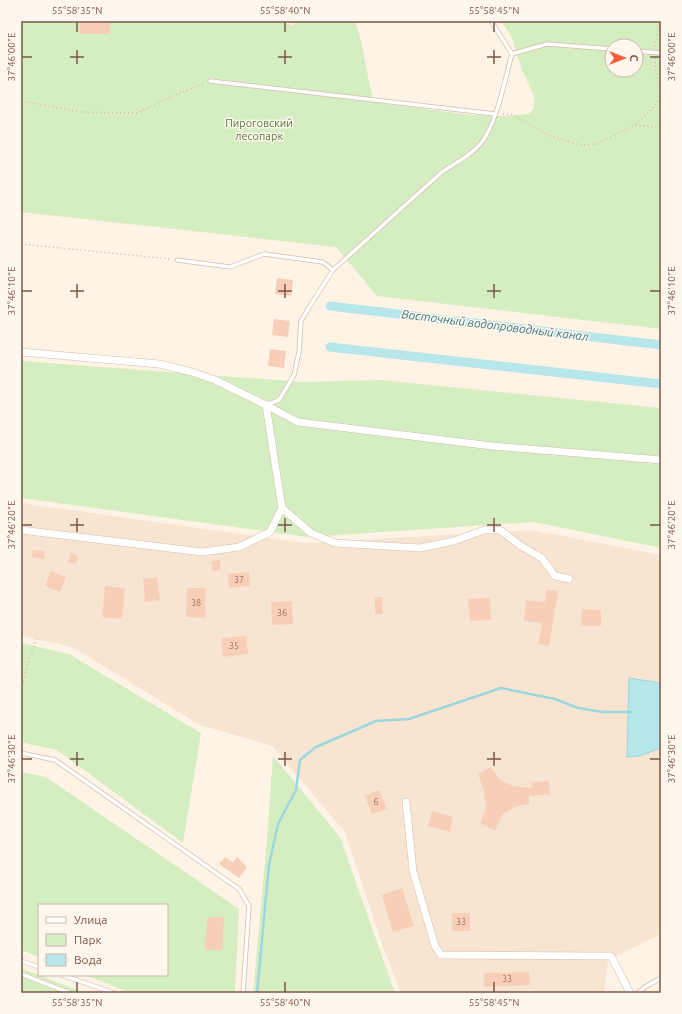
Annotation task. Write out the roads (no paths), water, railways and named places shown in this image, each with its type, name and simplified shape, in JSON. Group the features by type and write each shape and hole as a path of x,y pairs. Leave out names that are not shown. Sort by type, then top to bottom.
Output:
{"street":[{"path":"21,352 159,364 192,372 215,380 298,422 492,446 661,460"},
{"path":"21,530 202,552 239,547 270,532 282,508 266,405"},
{"path":"282,508 311,533 336,543 420,548 454,540 484,530 500,530 542,558 555,576 569,579"},
{"path":"406,802 412,871 435,946 441,955 611,956 630,993"}],"lane":[{"path":"266,405 279,400 294,375 299,352 301,321 333,270 442,172 461,160 481,143 490,129 512,54 491,21"},
{"path":"512,54 547,44 604,48"},
{"path":"644,51 661,53"},
{"path":"210,81 495,114"},
{"path":"177,260 230,267 264,254 322,262 333,270"},
{"path":"21,753 55,760 239,889 249,906 243,993"},
{"path":"21,961 38,967"},
{"path":"21,974 70,993"},
{"path":"65,976 114,993"},
{"path":"638,993 644,987 661,978"}],"water":[{"path":"629,678 661,683 661,748 639,756 627,757"}],"waterway":[{"name":"Восточный водопроводный канал","path":"330,306 661,345"},
{"name":"Восточный водопроводный канал","path":"330,347 661,384"},
{"path":"257,993 269,865 278,824 296,790 300,760 316,747 376,721 409,719 501,688 555,699 578,708 602,712 631,712"}],"park label":[{"name":"Пироговский лесопарк","path":"259,129"}]}
